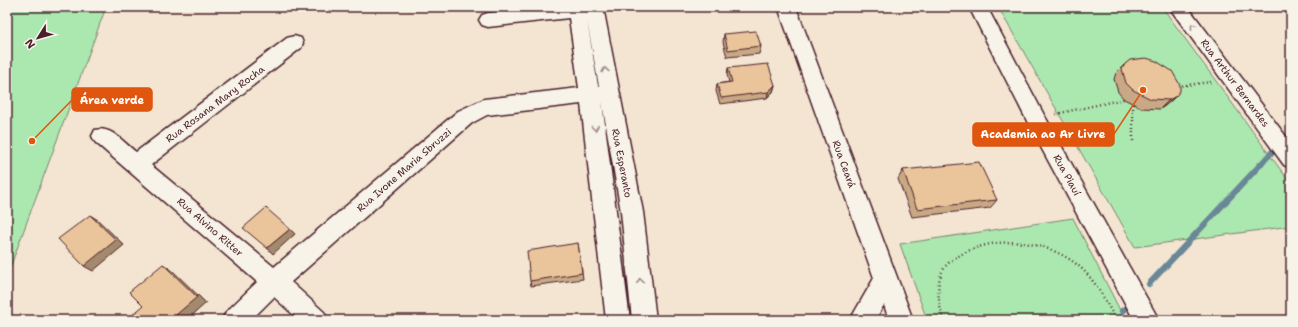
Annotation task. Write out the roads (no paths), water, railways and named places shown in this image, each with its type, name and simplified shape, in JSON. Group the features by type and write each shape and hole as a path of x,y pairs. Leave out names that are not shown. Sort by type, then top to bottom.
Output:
{"street":[{"name":"Rua Ceará","path":"787,7 886,280 902,320"},
{"name":"Rua Piauí","path":"978,7 1036,119 1147,320"},
{"name":"Rua Arthur Bernardes","path":"1178,7 1291,159"},
{"path":"488,20 589,8"},
{"name":"Rua Esperanto","path":"589,8 600,94 607,216 618,320"},
{"name":"Rua Rosana Mary Rocha","path":"136,164 294,43"},
{"name":"Rua Esperanto","path":"600,94 632,212 644,320"},
{"name":"Rua Ivone Maria Sbruzzi","path":"234,320 274,282 465,117 484,107 600,94"},
{"name":"Rua Alvino Ritter","path":"102,136 274,282 316,320"},
{"path":"607,216 632,212"},
{"path":"862,320 886,280"}],"waterway":[{"path":"1149,284 1274,150"},
{"path":"1122,311 1126,308"}],"place":[{"name":"Academia ao Ar Livre","path":"1143,90"},
{"name":"Área verde","path":"32,141"}]}
